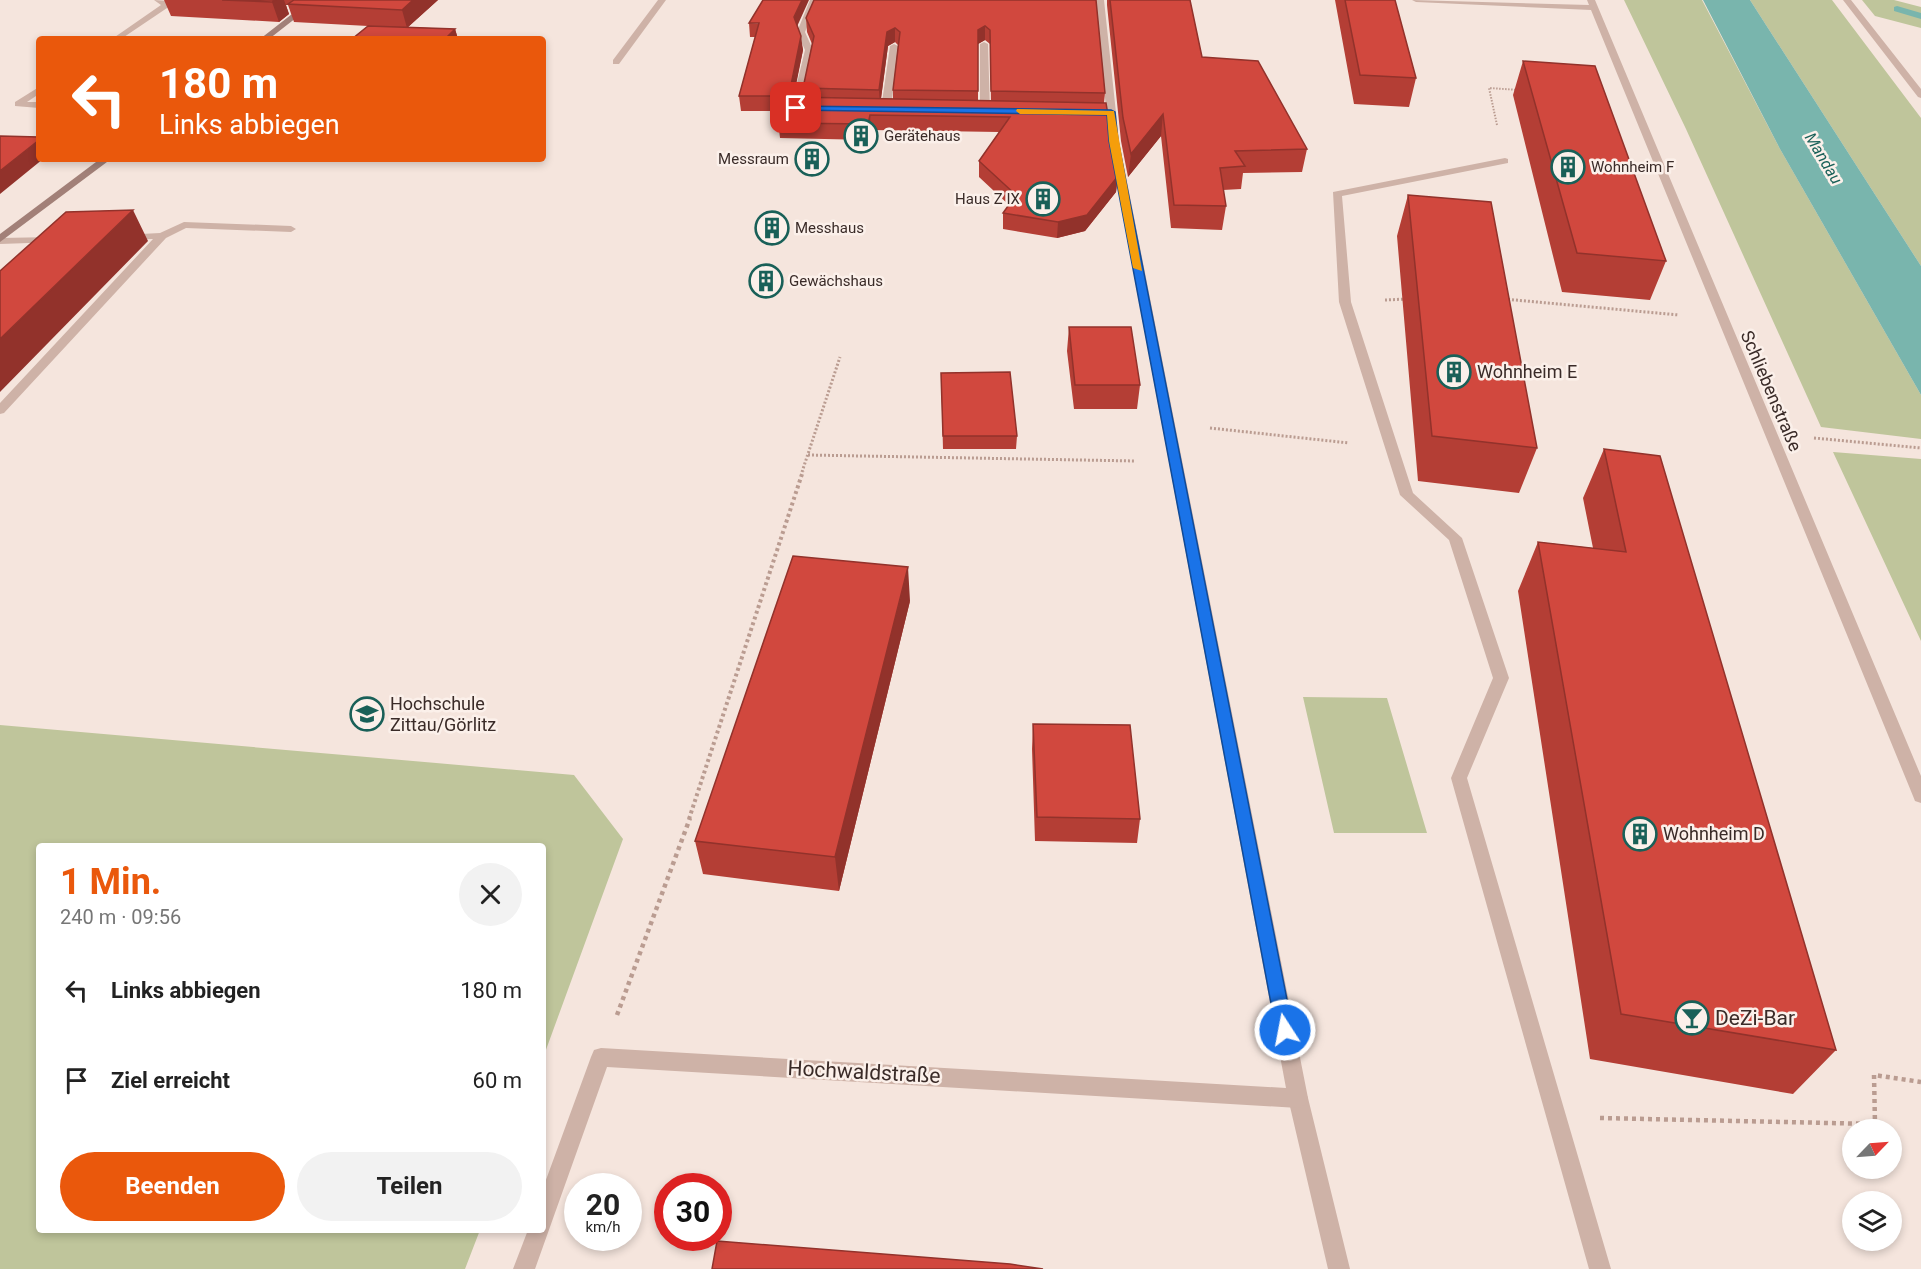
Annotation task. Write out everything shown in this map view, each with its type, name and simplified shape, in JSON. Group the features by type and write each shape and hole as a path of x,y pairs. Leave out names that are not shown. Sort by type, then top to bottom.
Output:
{"main road":[{"path":"268,36 315,0"},
{"path":"0,240 102,162"}],"street":[{"path":"158,0 191,4"},
{"path":"616,62 662,0"},
{"path":"814,0 801,32 809,50 796,108 818,108"},
{"path":"1100,0 1105,112 1114,141 1298,1098 1339,1269"},
{"path":"1416,0 1593,4"},
{"path":"1847,0 1921,95"},
{"path":"120,36 169,3"},
{"name":"Schliebenstraße","path":"1593,4 1921,796"},
{"path":"291,9 302,10"},
{"path":"984,44 985,111"},
{"path":"886,109 894,46"},
{"path":"36,92 18,104 36,105"},
{"path":"874,109 897,109"},
{"path":"974,111 996,111"},
{"path":"1505,161 1337,194 1344,302 1407,495 1455,538 1501,678 1459,778 1600,1269"},
{"path":"0,410 162,236 184,225 291,230"},
{"path":"116,238 162,236"},
{"path":"0,240 70,239"},
{"path":"546,1210 601,1057"},
{"name":"Hochwaldstraße","path":"601,1057 1298,1098"},
{"path":"524,1269 537,1233"}],"path":[{"path":"1505,161 1490,88 1521,90"},
{"path":"1496,298 1722,319"},
{"path":"1344,302 1412,299"},
{"path":"601,1057 691,814 840,357"},
{"path":"1168,424 1391,447"},
{"path":"1863,443 1921,448"},
{"path":"808,455 967,460 1175,461"},
{"path":"1555,1117 1875,1124 1874,1075 1921,1082"}],"green space":[{"path":"1624,0 1702,0 1780,149 1921,395 1921,439 1821,427 1686,129"},
{"path":"1750,0 1832,0 1921,118 1921,266"},
{"path":"1862,0 1894,0 1921,7 1921,28 1875,16"},
{"path":"1833,452 1921,459 1921,641"},
{"path":"1303,697 1387,698 1427,833 1334,833"},
{"path":"0,725 574,775 623,839 546,1050 546,843 36,843 36,1233 479,1233 465,1269 0,1269"}],"water":[{"name":"Mandau","path":"1703,0 1750,0 1921,266 1921,395 1780,149"}],"building":[{"path":"222,0 275,0 272,2"},
{"path":"294,0 413,0 402,10 288,4"},
{"path":"763,0 802,0 794,17 801,36 789,95 792,97 1106,103 1118,176 1087,215 1058,222 1003,213 1016,195 979,161 1010,117 870,115 868,124 778,123 781,114 772,114 776,96 739,96 759,23 749,23"},
{"path":"814,0 1096,0 1105,93 991,91 990,30 985,26 978,30 978,91 893,90 900,32 895,28 887,32 879,90 803,88 814,36 806,18"},
{"path":"1110,0 1190,0 1202,57 1258,61 1307,149 1235,151 1245,166 1220,168 1226,206 1174,205 1163,114 1131,154 1123,118"},
{"path":"1345,0 1395,0 1416,78 1360,75"},
{"path":"368,26 455,29 448,36 356,36"},
{"path":"1523,61 1595,66 1666,261 1577,253"},
{"path":"0,136 36,137 36,142 0,171"},
{"path":"1408,195 1491,202 1537,448 1432,436"},
{"path":"133,210 0,339 0,271 66,212"},
{"path":"1069,327 1131,327 1140,385 1075,385"},
{"path":"1010,372 1017,436 943,436 941,373"},
{"name":"Wohnheim D","path":"1604,449 1660,456 1836,1050 1621,1014 1538,542 1626,552"},
{"path":"793,556 908,567 835,857 695,841"},
{"path":"1033,724 1130,725 1140,819 1037,817"},
{"path":"732,1242 1010,1264 1043,1269 712,1269 715,1251 732,1251"}],"waterway":[{"path":"1897,9 1921,16"}],"slow traffic":[{"path":"1020,111 1111,112 1114,141 1138,268"}],"place":[{"name":"Gerätehaus","path":"861,136"},
{"name":"Messraum","path":"812,159"},
{"name":"Wohnheim F","path":"1568,167"},
{"name":"Haus Z IX","path":"1043,199"},
{"name":"Messhaus","path":"772,228"},
{"name":"Gewächshaus","path":"766,281"},
{"name":"Wohnheim E","path":"1454,372"},
{"name":"Hochschule Zittau/Görlitz","path":"367,714"},
{"name":"Wohnheim D","path":"1640,834"},
{"name":"DeZi-Bar","path":"1692,1018"}],"route":[{"path":"796,108 1111,112 1114,141 1285,1030"}]}
